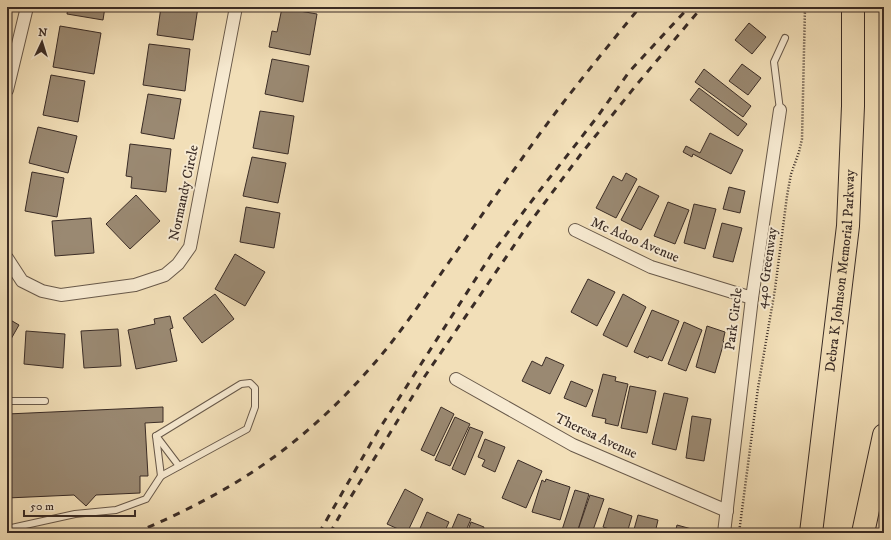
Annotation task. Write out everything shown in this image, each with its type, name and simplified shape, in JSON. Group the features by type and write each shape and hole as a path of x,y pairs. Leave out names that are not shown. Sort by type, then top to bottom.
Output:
{"highway":[{"name":"Debra K Johnson Memorial Parkway","path":"811,533 848,226 853,106 853,7"},
{"path":"863,533 884,435"}],"street":[{"path":"7,90 26,7"},
{"name":"Normandy Circle","path":"7,258 22,281 42,291 61,295 135,285 165,275 178,264 190,247 236,7"},
{"name":"Park Circle","path":"724,533 752,298 780,110"},
{"name":"Mc Adoo Avenue","path":"575,230 651,267 752,298"},
{"name":"Theresa Avenue","path":"456,379 573,445 727,510"}],"lane":[{"path":"780,110 774,62 785,38"},
{"path":"7,529 75,514 116,510 146,499 161,476 247,430 255,407 255,388 250,383 242,384 156,436"},
{"path":"7,401 45,402"},
{"path":"156,436 179,466"},
{"path":"156,436 161,476"}],"path":[{"name":"440 Greenway","path":"739,533 758,388 775,289 790,174 800,152 802,139 805,7"}],"building":[{"path":"68,7 105,7 103,20 67,14"},
{"path":"161,7 198,7 193,40 157,35"},
{"path":"282,8 317,14 310,55 269,47 272,31 277,32"},
{"path":"749,23 766,37 752,54 735,40"},
{"path":"60,26 101,33 94,74 53,67"},
{"path":"149,44 190,49 185,91 143,85"},
{"path":"272,59 309,66 303,102 265,94"},
{"path":"742,64 761,78 748,95 729,81"},
{"path":"704,69 751,106 743,117 695,82"},
{"path":"51,75 85,81 78,122 43,115"},
{"path":"699,88 747,124 738,136 690,100"},
{"path":"148,94 181,99 174,139 141,133"},
{"path":"260,111 294,116 288,154 253,148"},
{"path":"38,127 77,136 68,173 29,163"},
{"path":"710,133 743,150 731,174 693,154 692,157 683,152 686,146 700,153"},
{"path":"130,144 171,149 166,192 131,188 132,177 126,176"},
{"path":"252,157 286,163 278,203 243,196"},
{"path":"32,172 64,178 57,217 25,211"},
{"path":"626,173 637,179 616,218 596,208 613,176 622,181"},
{"path":"639,186 659,196 641,230 621,220"},
{"path":"729,187 745,191 740,213 723,209"},
{"path":"136,195 160,221 130,249 106,224"},
{"path":"668,202 689,210 675,244 654,236"},
{"path":"694,204 716,209 705,249 684,243"},
{"path":"246,207 280,213 274,248 240,242"},
{"path":"91,218 94,253 55,256 52,221"},
{"path":"722,223 742,228 733,262 713,257"},
{"path":"235,254 265,272 245,306 215,289"},
{"path":"588,279 615,292 597,326 571,312"},
{"path":"215,294 234,319 202,343 183,318"},
{"path":"623,294 646,307 627,347 603,335"},
{"path":"652,310 679,321 662,361 649,356 648,358 634,352"},
{"path":"170,316 173,328 170,329 177,361 136,369 128,330 155,324 154,319"},
{"path":"7,318 19,325 7,346"},
{"path":"684,322 702,330 686,371 668,364"},
{"path":"707,326 725,332 724,342 715,373 696,367"},
{"path":"118,329 121,366 84,368 81,331"},
{"path":"26,331 65,334 63,368 24,364"},
{"path":"546,357 564,365 550,394 522,381 532,361 542,366"},
{"path":"603,374 616,377 615,381 628,384 618,426 605,423 606,419 592,416"},
{"path":"571,381 593,390 586,407 564,398"},
{"path":"630,386 656,391 647,433 621,428"},
{"path":"664,393 688,398 676,450 652,444"},
{"path":"163,407 163,422 145,423 148,476 140,476 140,493 96,495 86,506 74,495 7,498 7,414"},
{"path":"441,407 454,414 434,456 421,450"},
{"path":"692,416 711,419 704,461 686,458"},
{"path":"455,417 470,424 450,466 435,460"},
{"path":"470,427 483,432 465,475 452,469"},
{"path":"485,439 505,447 495,472 482,466 485,460 478,457"},
{"path":"518,460 542,471 526,508 502,498"},
{"path":"546,479 570,487 560,520 532,512 542,480 545,482"},
{"path":"405,489 423,499 407,533 387,524"},
{"path":"575,490 589,494 577,533 561,533"},
{"path":"590,495 604,499 592,533 577,533"},
{"path":"609,508 632,516 627,533 622,533 603,527"},
{"path":"427,512 449,522 444,533 418,533"},
{"path":"458,514 471,519 465,533 450,533"},
{"path":"638,515 658,520 655,533 633,533"},
{"path":"471,522 484,527 482,533 467,533"},
{"path":"677,525 699,531 699,533 675,533"}],"railway":[{"path":"135,533 194,506 251,473 296,440 324,416 350,390 383,354 549,121 640,7"},
{"path":"319,533 378,431 493,252 598,116 629,72 689,7"},
{"path":"330,533 425,376 528,225 581,154 702,7"}]}
